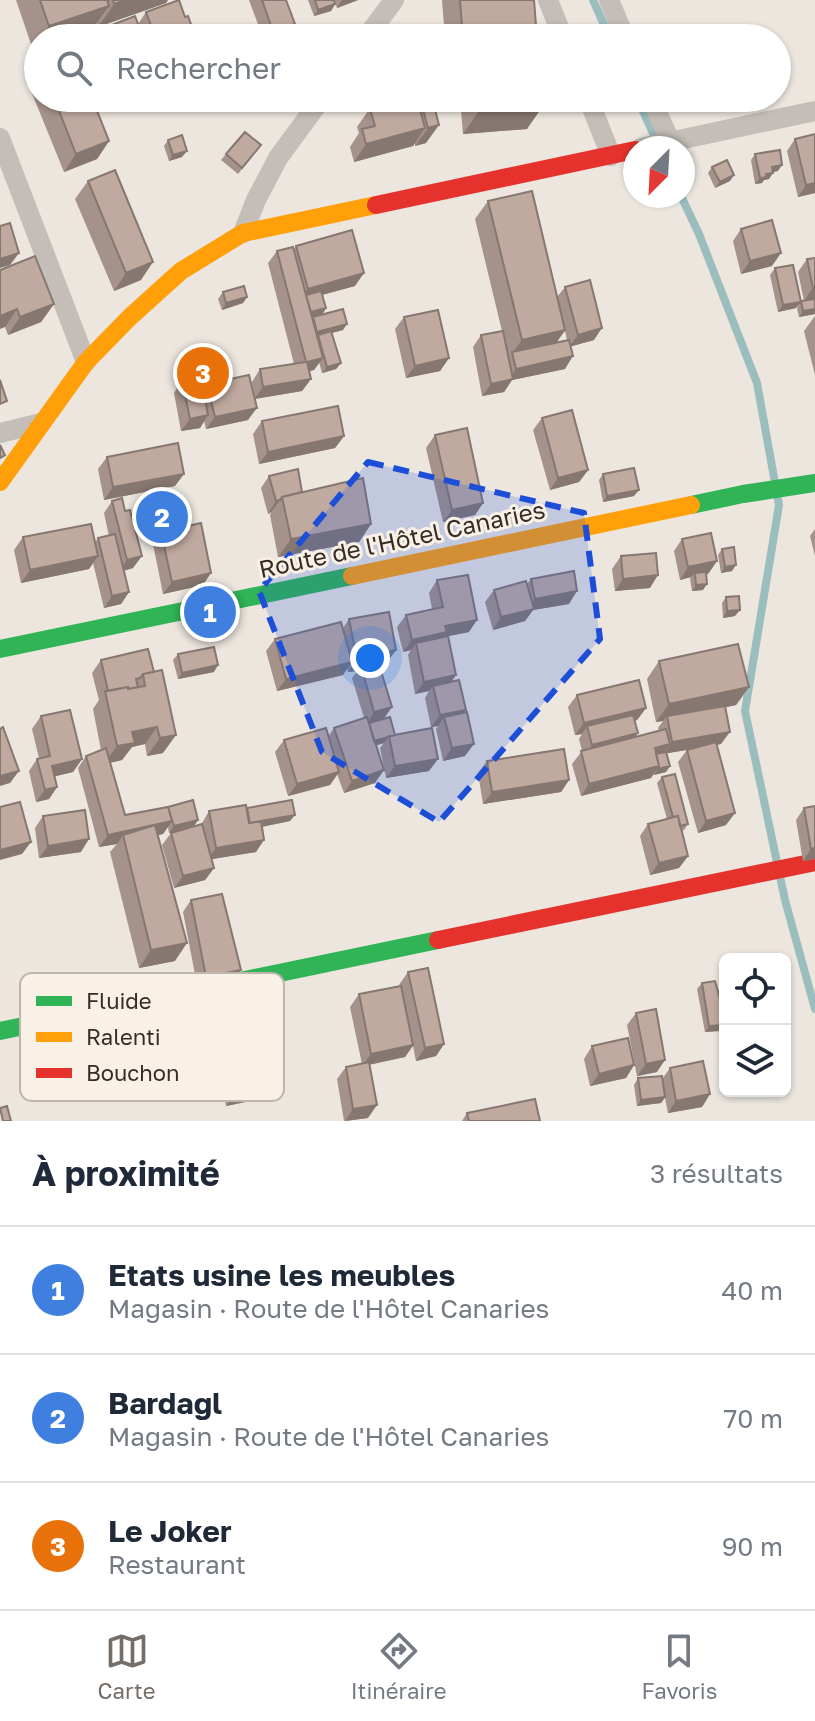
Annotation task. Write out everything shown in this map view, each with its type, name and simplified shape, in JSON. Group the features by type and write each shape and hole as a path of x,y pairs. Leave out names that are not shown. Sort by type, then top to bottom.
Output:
{"street":[{"path":"376,24 394,0"},
{"path":"548,0 557,24"},
{"path":"609,0 619,24"},
{"path":"694,136 815,111"},
{"path":"243,233 278,158 312,112"},
{"path":"594,112 611,156"},
{"path":"657,112 668,136"},
{"path":"1,144 86,362"},
{"path":"0,482 86,362 181,271 243,233 623,153"},
{"path":"0,433 41,423"},
{"name":"Route de l'Hôtel Canaries","path":"0,649 743,494 809,485"},
{"path":"280,973 815,862"},
{"path":"0,1031 20,1027"}],"highlighted area":[{"path":"368,462 584,513 600,639 439,822 322,752 259,591"}],"building":[{"path":"40,0 107,0 109,6 48,24"},
{"path":"179,0 191,24 151,24 146,12"},
{"path":"262,0 286,0 295,24 271,24"},
{"path":"315,0 334,0 335,4 318,10"},
{"path":"460,0 534,0 536,24 462,24"},
{"path":"135,16 138,24 114,24"},
{"path":"60,112 98,112 109,141 76,154"},
{"path":"371,112 421,112 425,128 366,144 362,129 375,126"},
{"path":"424,112 436,112 439,125 428,128"},
{"path":"245,132 261,145 242,168 226,154"},
{"path":"815,134 815,183 806,185 795,139"},
{"path":"182,135 187,151 173,155 168,140"},
{"path":"780,150 782,165 772,167 773,173 760,178 755,154"},
{"path":"727,160 734,175 720,182 712,167"},
{"path":"115,170 153,262 126,273 88,181"},
{"path":"532,191 565,330 522,340 488,201"},
{"path":"772,220 781,253 750,261 741,229"},
{"path":"10,223 19,253 0,259 0,226"},
{"path":"352,230 364,273 308,289 296,246"},
{"path":"293,247 323,358 307,362 311,379 263,387 260,369 306,362 277,251"},
{"path":"35,256 54,304 20,317 17,309 0,316 0,270"},
{"path":"815,258 815,288 813,288 807,259"},
{"path":"793,265 801,302 783,305 775,268"},
{"path":"590,280 602,328 578,335 565,287"},
{"path":"244,286 247,297 226,303 223,292"},
{"path":"321,291 326,308 311,312 306,295"},
{"path":"815,299 815,309 803,311 801,301"},
{"path":"343,309 347,324 317,332 313,317"},
{"path":"438,310 449,358 415,366 404,317"},
{"path":"331,331 341,363 327,367 318,335"},
{"path":"503,331 513,379 491,384 481,335"},
{"path":"569,340 573,356 516,369 512,352"},
{"path":"249,375 257,408 215,417 207,384"},
{"path":"201,377 208,415 190,419 182,380"},
{"path":"0,380 7,401 0,404"},
{"path":"338,406 344,436 268,452 262,421"},
{"path":"572,410 588,470 558,478 542,418"},
{"path":"467,428 483,503 452,510 435,435"},
{"path":"178,443 184,474 113,487 107,457"},
{"path":"634,468 639,490 607,496 603,474"},
{"path":"298,469 302,492 276,501 269,476"},
{"path":"363,478 371,524 291,539 282,497"},
{"path":"122,498 125,511 130,510 142,556 127,560 112,501"},
{"path":"201,523 211,573 172,582 161,532"},
{"path":"91,524 98,556 30,570 23,537"},
{"path":"711,533 717,561 688,567 682,539"},
{"path":"115,534 129,592 112,596 98,538"},
{"path":"734,547 736,565 725,567 722,549"},
{"path":"656,553 658,575 623,579 621,556"},
{"path":"574,571 577,591 535,599 531,579"},
{"path":"706,572 707,584 696,585 695,573"},
{"path":"468,575 477,620 445,626 447,632 412,640 406,615 443,607 437,580"},
{"path":"526,581 534,609 501,617 494,590"},
{"path":"739,596 740,610 727,611 726,597"},
{"path":"389,612 396,650 378,654 376,643 363,645 365,658 357,660 349,619"},
{"path":"341,622 352,662 286,679 275,639"},
{"path":"448,636 456,675 424,682 416,643"},
{"path":"738,644 749,687 669,704 659,661"},
{"path":"214,647 218,665 182,673 178,654"},
{"path":"148,649 154,672 136,679 138,687 108,691 101,660"},
{"path":"378,661 392,707 374,712 361,666"},
{"path":"162,670 176,735 160,738 157,727 132,732 135,743 117,746 105,691 145,686 143,674"},
{"path":"459,680 466,710 440,715 433,686"},
{"path":"639,680 646,708 584,723 577,695"},
{"path":"725,706 730,732 672,742 667,716"},
{"path":"70,710 82,759 52,766 57,787 45,790 37,759 50,756 41,716"},
{"path":"467,712 474,744 452,748 444,717"},
{"path":"633,715 638,733 592,745 587,726"},
{"path":"367,717 384,770 352,781 334,728"},
{"path":"390,717 395,735 374,741 369,723"},
{"path":"3,727 19,771 0,776 0,729"},
{"path":"326,728 339,772 297,784 284,740"},
{"path":"432,728 438,759 395,766 389,736"},
{"path":"666,729 670,744 655,748 659,766 589,784 581,751"},
{"path":"716,742 735,813 706,821 687,750"},
{"path":"106,748 125,815 168,807 172,821 108,835 86,756"},
{"path":"564,749 569,780 492,792 487,761"},
{"path":"666,752 670,766 658,769 656,754"},
{"path":"675,774 688,824 680,826 678,816 673,817 662,777"},
{"path":"193,800 198,820 174,826 168,807"},
{"path":"292,800 295,815 250,823 247,808"},
{"path":"20,802 31,842 0,850 0,807"},
{"path":"246,805 249,823 261,821 264,840 216,848 209,811"},
{"path":"815,806 815,848 811,849 804,808"},
{"path":"85,810 89,839 48,846 43,816"},
{"path":"678,816 688,856 659,863 648,824"},
{"path":"202,824 214,868 183,876 171,833"},
{"path":"155,825 187,943 151,950 123,835"},
{"path":"222,894 241,970 205,973 191,900"},
{"path":"428,968 444,1044 425,1048 408,972"},
{"path":"715,981 719,995 719,1025 709,1026 702,983"},
{"path":"401,986 413,1045 371,1054 359,994"},
{"path":"656,1009 665,1060 646,1064 636,1013"},
{"path":"628,1038 634,1065 599,1074 592,1046"},
{"path":"703,1061 710,1094 676,1101 670,1068"},
{"path":"369,1062 377,1105 353,1109 346,1067"},
{"path":"662,1076 665,1097 641,1100 638,1078"},
{"path":"535,1099 540,1121 469,1121 467,1113"},
{"path":"7,1106 11,1121 3,1121 0,1108"}],"waterway":[{"path":"593,0 604,24"},
{"path":"643,112 654,136"},
{"path":"687,208 757,383 779,505 745,711 785,900 815,1009"}],"traffic: fast":[{"path":"691,505 815,483"},
{"path":"0,649 352,576"},
{"path":"279,973 438,940"},
{"path":"0,1031 20,1027"}],"traffic: slow":[{"path":"0,482 86,362 181,271 243,233 376,205"},
{"path":"352,576 691,505"}],"traffic: jam":[{"path":"376,205 623,153"},
{"path":"438,940 815,862"}],"place":[{"name":"Le Joker","path":"203,373"},
{"name":"Bardagl","path":"162,517"},
{"name":"Etats usine les meubles","path":"210,612"}]}
